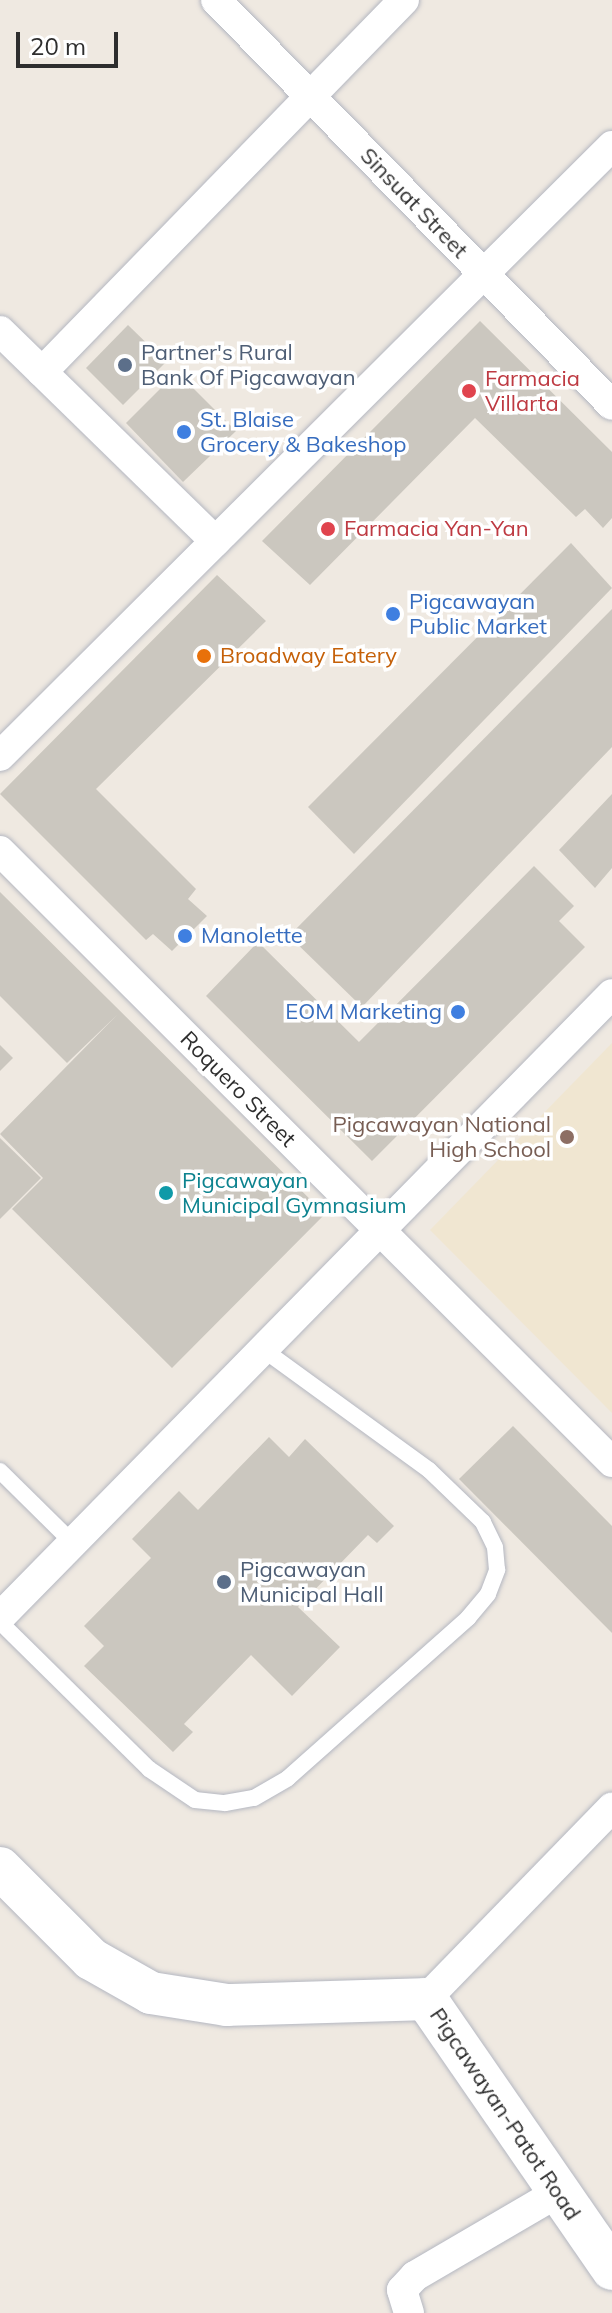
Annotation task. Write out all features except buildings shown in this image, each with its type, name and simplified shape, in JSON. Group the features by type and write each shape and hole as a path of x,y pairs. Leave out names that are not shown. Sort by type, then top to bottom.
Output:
{"main road":[{"path":"0,1868 91,1959 151,1993 227,2005 426,1999"},
{"name":"Pigcawayan-Patot Road","path":"426,1999 612,2269"}],"street":[{"name":"Sinsuat Street","path":"216,0 612,405"},
{"path":"42,372 404,0"},
{"path":"0,756 612,146"},
{"path":"0,331 215,541"},
{"name":"Roquero Street","path":"0,851 612,1462"},
{"path":"0,1619 612,994"},
{"path":"426,1999 612,1808"},
{"path":"409,2313 402,2290 415,2276 559,2192"}],"lane":[{"path":"0,1619 149,1769 195,1800 225,1803 254,1798 288,1778 468,1618 488,1594 497,1570 495,1547 483,1522 429,1470 264,1350"},
{"path":"0,1471 73,1543"}],"shaded area":[{"name":"Pigcawayan National High School","path":"612,1043 612,1413 430,1230"}],"place":[{"name":"Partner's Rural Bank Of Pigcawayan","path":"125,365"},
{"name":"Farmacia Villarta","path":"469,391"},
{"name":"St. Blaise Grocery & Bakeshop","path":"184,432"},
{"name":"Farmacia Yan-Yan","path":"328,529"},
{"name":"Pigcawayan Public Market","path":"393,614"},
{"name":"Broadway Eatery","path":"204,656"},
{"name":"Manolette","path":"185,936"},
{"name":"EOM Marketing","path":"458,1012"},
{"name":"Pigcawayan National High School","path":"567,1137"},
{"name":"Pigcawayan Municipal Gymnasium","path":"166,1193"},
{"name":"Pigcawayan Municipal Hall","path":"224,1582"}]}
